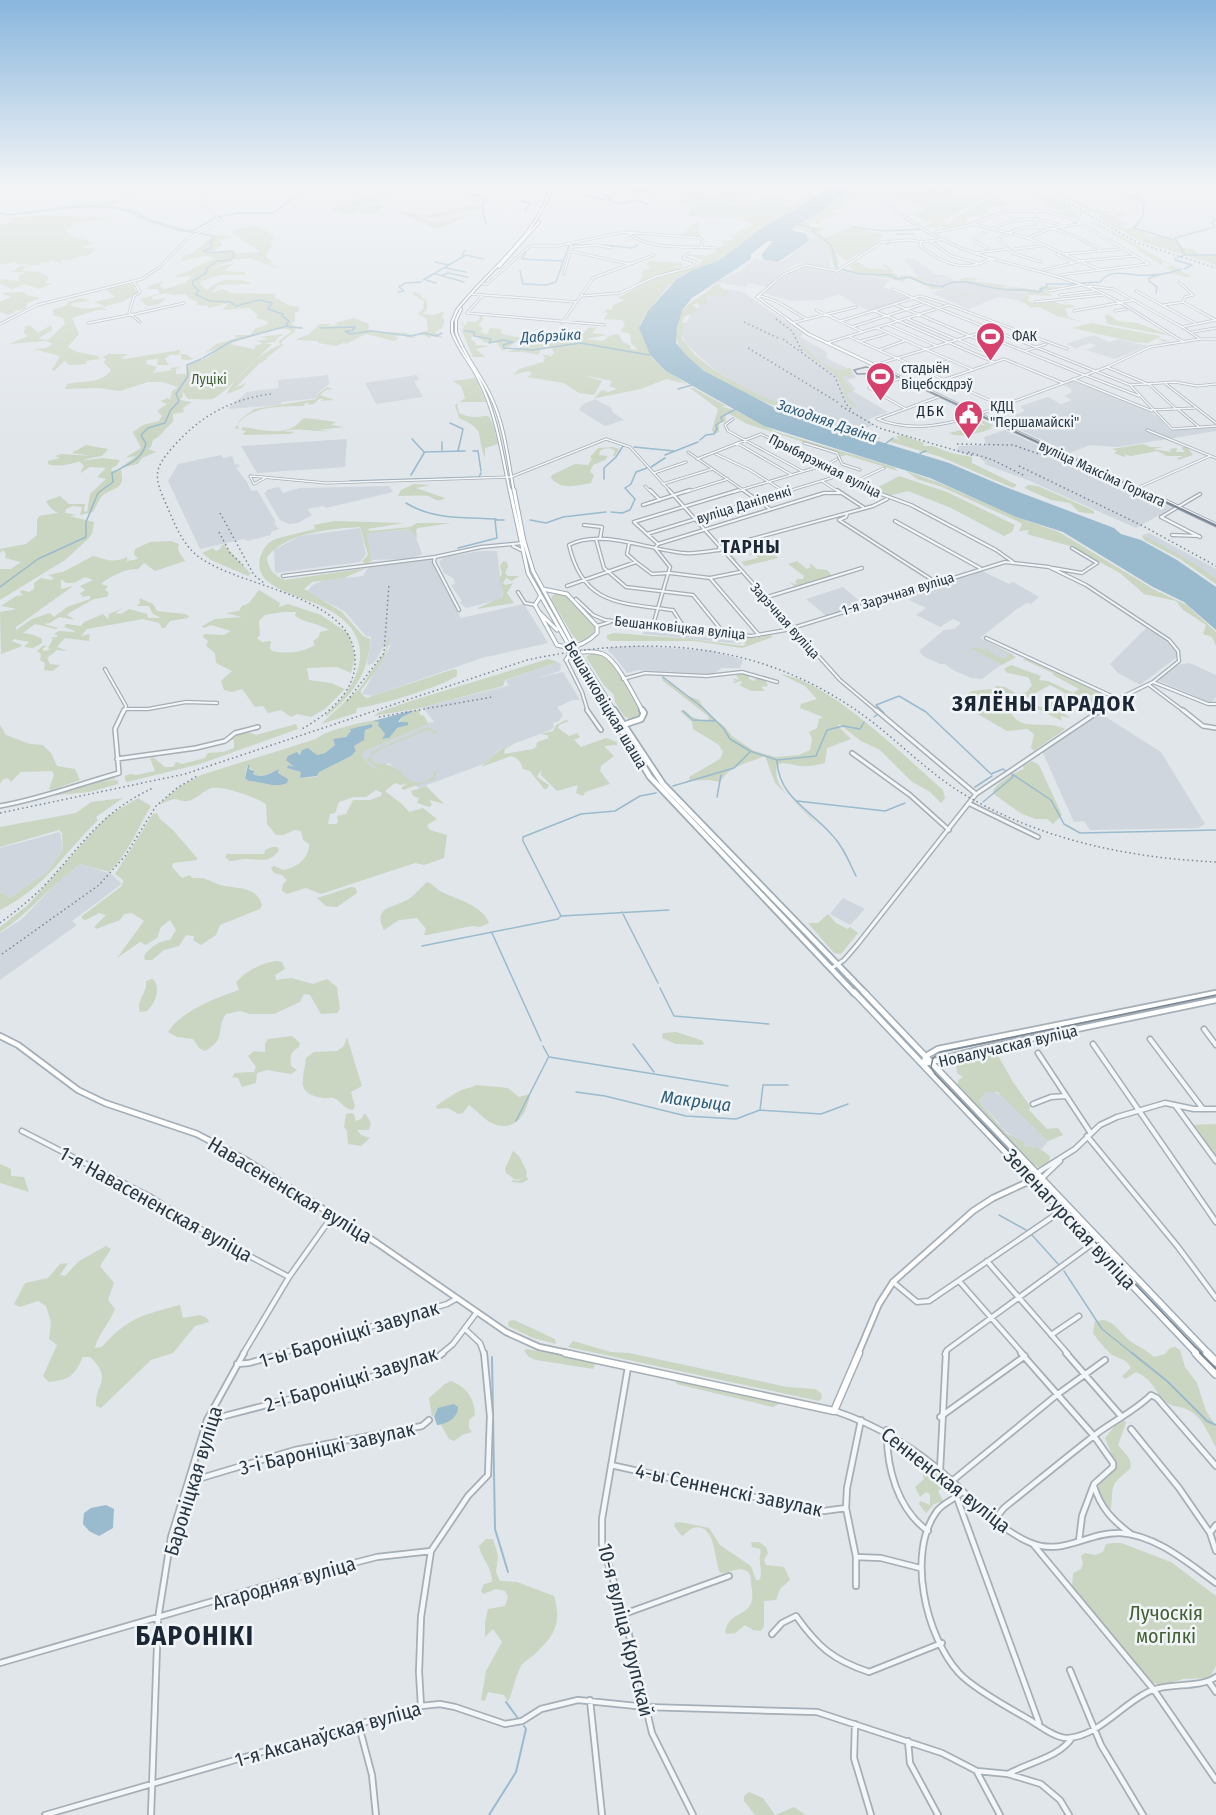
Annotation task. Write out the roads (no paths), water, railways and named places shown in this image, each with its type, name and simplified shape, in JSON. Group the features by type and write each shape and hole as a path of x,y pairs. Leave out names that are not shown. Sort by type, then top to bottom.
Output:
{"main road":[{"path":"472,294 494,270"},
{"path":"472,294 496,270"},
{"name":"Бешанковіцкая шаша","path":"472,294 459,312 454,332 479,376 493,415 529,560 540,588 569,642 653,776"},
{"name":"вуліца Максіма Горкага","path":"758,297 792,323 826,343 1216,526"},
{"name":"Бешанковіцкая шаша","path":"509,477 519,541 528,573 563,636 569,642"},
{"path":"540,588 567,594 597,626 597,633 591,639 574,647 564,647 555,642 543,617"},
{"path":"550,604 550,595 556,592"},
{"path":"540,597 536,608 563,636"},
{"path":"566,660 570,654 585,652 603,653 610,658 644,713 641,718 623,725"},
{"name":"Бешанковіцкая шаша","path":"579,658 617,726 653,776 835,966 926,1056"},
{"name":"Бешанковіцкая шаша","path":"835,966 923,1064"},
{"name":"Новалучаская вуліца","path":"1216,993 983,1042 938,1049 926,1056 923,1064 934,1064 986,1048 1216,1000"},
{"name":"Навасененская вуліца","path":"0,1036 18,1045 78,1090 105,1103 212,1141 333,1215 506,1332 538,1347 628,1366"},
{"name":"Зеленагурская вуліца","path":"926,1056 1065,1208 1074,1223 1093,1244 1189,1339 1216,1362"},
{"name":"Зеленагурская вуліца","path":"923,1064 1037,1177"},
{"path":"834,1411 879,1304 893,1282 973,1211 993,1198 1037,1177"},
{"name":"Зеленагурская вуліца","path":"1065,1208 1100,1239 1189,1339 1216,1374"},
{"name":"Сенненская вуліца","path":"628,1366 834,1411"}],"street":[{"path":"0,324 37,305 134,282 155,270"},
{"path":"483,284 487,284 501,270"},
{"path":"564,274 565,270"},
{"path":"562,323 594,278 615,270"},
{"path":"581,296 620,293 655,277 682,270"},
{"path":"758,297 784,274 794,270"},
{"path":"1042,270 1083,285 1113,289 1192,332 1200,339"},
{"path":"1058,275 1093,270"},
{"path":"1075,281 1074,276 1078,273"},
{"path":"130,315 131,302 140,292 134,282"},
{"path":"1179,282 1193,295 1185,297 1183,302"},
{"path":"1049,291 1083,285"},
{"path":"1087,286 1184,342"},
{"path":"893,289 1130,385 1178,382 1197,386 1216,384"},
{"path":"1060,295 1096,290"},
{"path":"1136,291 1195,323"},
{"path":"472,294 576,302"},
{"path":"483,295 467,314 604,325"},
{"path":"1035,302 1105,295"},
{"path":"841,321 920,296 1067,350"},
{"path":"758,297 771,297 784,308 807,319"},
{"path":"1074,311 1134,300"},
{"path":"1162,305 1183,302 1216,320"},
{"path":"88,323 184,303"},
{"path":"852,327 924,303"},
{"path":"894,304 989,344"},
{"path":"826,343 949,305"},
{"path":"792,323 856,307"},
{"path":"1115,311 1127,309"},
{"path":"816,310 863,332"},
{"path":"874,311 995,362"},
{"path":"130,315 140,322"},
{"path":"906,318 993,355"},
{"path":"1182,327 1216,320"},
{"path":"887,324 937,346"},
{"path":"874,365 1003,326"},
{"path":"876,328 973,370"},
{"path":"1192,332 1216,328"},
{"path":"860,341 888,333"},
{"path":"980,333 1140,397"},
{"path":"849,336 1002,406"},
{"path":"940,397 877,419 890,425 912,428 978,415 1107,367 1148,348 1200,339 1216,339"},
{"path":"878,350 906,341"},
{"path":"1025,351 1048,343"},
{"path":"921,388 1004,359 1063,383"},
{"path":"922,370 950,360"},
{"path":"1107,367 1149,384 1200,428"},
{"path":"901,378 869,388 906,408"},
{"path":"1073,379 1151,411 1197,408"},
{"path":"1130,385 1151,411 1172,429 1216,425 1165,383"},
{"path":"1211,419 1216,418"},
{"path":"733,419 726,423 726,428 802,471"},
{"path":"1147,430 1216,458"},
{"name":"Прыбярэжная вуліца","path":"745,439 761,434 819,466 825,466 889,499 911,505 996,550 1014,563"},
{"name":"Зарэчная вуліца","path":"509,477 606,439 630,447 740,572 840,680 976,794"},
{"path":"697,459 714,454 745,439"},
{"path":"736,443 792,475"},
{"path":"804,443 837,453 837,459 842,464 860,470"},
{"path":"688,452 771,510"},
{"path":"714,454 785,492"},
{"path":"1136,488 1210,456"},
{"path":"825,466 837,459"},
{"path":"654,473 686,462"},
{"path":"658,544 634,522 819,466"},
{"path":"854,482 884,468"},
{"path":"663,484 712,469"},
{"name":"вуліца Даніленкі","path":"647,535 841,475"},
{"path":"265,478 326,483 509,477"},
{"path":"643,505 728,479"},
{"path":"822,481 863,507"},
{"path":"645,486 660,500"},
{"path":"655,548 658,544 824,493 842,493"},
{"path":"1172,535 1200,537 1161,517 1200,494"},
{"path":"685,629 673,610 611,602 577,573 571,555 571,542 598,539 686,553 720,549 889,499"},
{"path":"847,512 846,517 839,519 937,583"},
{"path":"895,521 980,568"},
{"path":"584,525 602,527 598,539 602,563 608,572 629,588 693,595 723,632"},
{"path":"283,576 435,556 508,545 519,541 525,543"},
{"path":"628,544 627,554 648,573 710,578 740,572"},
{"path":"508,545 521,550"},
{"path":"653,625 669,564 655,548"},
{"path":"1048,567 1082,573 1097,562 1072,548"},
{"path":"435,556 434,562 459,610"},
{"path":"1005,562 1008,559"},
{"path":"567,586 636,562"},
{"name":"1-я Зарэчная вуліца","path":"792,628 1005,562 1048,567 1086,585 1166,638 1177,649 1180,656 1179,661 1153,682"},
{"path":"764,598 862,568"},
{"path":"1082,573 1086,585"},
{"path":"710,578 759,635"},
{"path":"518,592 525,603 536,608"},
{"path":"540,597 545,596"},
{"name":"Бешанковіцкая вуліца","path":"576,599 600,619 759,635 792,628"},
{"path":"597,626 615,621"},
{"path":"986,638 1118,699"},
{"name":"Бешанковіцкая шаша","path":"566,660 582,692 585,707 601,730"},
{"path":"0,806 33,800 55,791 115,776 120,771 115,729 126,706 105,669"},
{"path":"623,679 645,673 706,676 742,672 777,682"},
{"path":"835,966 857,945 976,794 1118,699 1153,682 1158,682 1208,704 1216,704"},
{"path":"1149,685 1203,726 1216,728"},
{"path":"125,709 161,708 181,702 217,703"},
{"path":"617,726 623,725"},
{"path":"117,759 196,748 225,741 235,733 258,728"},
{"path":"852,753 910,795 949,830"},
{"path":"970,804 1038,837"},
{"path":"1204,1029 1216,1045"},
{"path":"1150,1039 1204,1110"},
{"path":"983,1042 986,1048"},
{"path":"1093,1044 1141,1110 1216,1222"},
{"path":"1038,1053 1089,1134 1216,1298"},
{"path":"1033,1104 1051,1097 1066,1096"},
{"path":"1037,1177 1058,1165 1061,1159 1100,1125 1165,1103 1204,1110 1216,1109"},
{"path":"1175,1105 1216,1161"},
{"name":"1-я Навасененская вуліца","path":"22,1131 149,1196 210,1235 289,1277"},
{"path":"893,1282 922,1303 929,1301 1065,1208"},
{"name":"Бароніцкая вуліца","path":"151,1815 158,1619 171,1537 207,1420 237,1364 289,1277 333,1215"},
{"path":"1074,1223 1080,1219"},
{"path":"939,1471 944,1356 948,1350 1100,1239"},
{"path":"987,1261 1121,1416"},
{"path":"959,1281 1094,1436 1113,1463 1113,1467 1094,1484 1082,1516 1079,1543"},
{"name":"1-ы Бароніцкі завулак","path":"237,1364 249,1363 392,1321 447,1304 458,1298"},
{"name":"2-і Бароніцкі завулак","path":"207,1420 351,1383 439,1356 465,1329 477,1312"},
{"path":"1052,1335 1079,1316"},
{"path":"422,1706 418,1672 421,1617 431,1551 468,1496 481,1485 488,1475 490,1416 484,1352 480,1343 465,1329"},
{"path":"940,1417 1025,1356"},
{"path":"952,1482 1058,1394 1105,1360"},
{"name":"10-я вуліца Крупскай","path":"628,1366 602,1519 602,1544 612,1583 624,1614 652,1733 693,1815"},
{"path":"993,1520 1004,1508 1094,1436 1121,1416 1141,1405 1150,1395 1157,1398 1216,1466"},
{"name":"Сенненская вуліца","path":"834,1411 887,1430 952,1482 993,1520 1033,1544 1061,1548 1110,1533 1132,1535 1148,1540 1216,1584"},
{"path":"856,1587 856,1557 846,1508 847,1488 861,1419"},
{"name":"3-і Бароніцкі завулак","path":"188,1482 295,1450 422,1426 429,1420"},
{"path":"1131,1429 1179,1488 1210,1533 1216,1551"},
{"path":"887,1430 889,1458 895,1481 911,1518 928,1531"},
{"name":"4-ы Сенненскі завулак","path":"611,1465 808,1509 824,1511 846,1508"},
{"path":"1094,1484 1097,1497 1104,1510 1132,1535"},
{"path":"962,1492 957,1498 949,1500 939,1508 922,1547 920,1568 929,1608 942,1643 960,1674 1009,1710 1039,1723 1049,1733 1058,1737 1072,1738 1154,1689 1209,1682 1216,1677"},
{"path":"957,1498 1039,1723"},
{"path":"1210,1533 1216,1524"},
{"path":"1033,1544 1154,1689 1216,1780"},
{"name":"Агародняя вуліца","path":"0,1663 158,1619 272,1584 377,1557 431,1551"},
{"path":"856,1557 881,1558 920,1568"},
{"path":"624,1614 729,1576"},
{"path":"772,1634 782,1623 796,1616 813,1640 835,1660 869,1672 942,1643"},
{"path":"1070,1670 1092,1728 1112,1767 1143,1815"},
{"path":"1209,1682 1216,1692"},
{"path":"590,1700 602,1815"},
{"name":"1-я Аксанаўская вуліца","path":"45,1815 422,1706 440,1704 505,1724 522,1721 553,1705 590,1700 646,1707 817,1712 942,1753 977,1771"},
{"path":"855,1723 854,1758 871,1815"},
{"path":"359,1726 371,1766 376,1815"},
{"path":"1008,1774 1025,1764 1057,1753 1068,1745 1072,1738"},
{"path":"908,1741 910,1763 938,1815"},
{"path":"1000,1815 981,1783 977,1771 1008,1774 1041,1784 1060,1800 1069,1815"}],"water":[{"path":"693,270 735,270 692,298 683,309 677,327 676,343 704,371 781,411 949,463 1114,528 1121,534 1141,540 1177,560 1216,587 1216,630 1184,602 1153,587 1063,532 1016,517 930,478 764,426 666,371 650,355 639,328 648,311 677,279"},
{"path":"410,711 411,713 402,717 398,722 408,722 408,725 397,728 389,738 382,739 385,734 378,725 379,722 373,721"},
{"path":"371,724 373,727 365,730 364,740 354,746 356,751 351,756 319,772 317,776 300,778 301,772 287,768 288,765 294,767 286,760 288,756 297,752 300,755 302,750 308,748 317,755 325,753 335,745 333,739 346,737 350,729"},
{"path":"248,765 250,765 249,769 254,771 253,774 260,776 279,769 278,773 288,779 287,783 273,785 249,781 245,778"},
{"path":"454,1404 458,1407 458,1411 454,1417 448,1422 437,1425 434,1416 438,1408"},
{"path":"106,1505 114,1509 113,1528 99,1536 89,1531 83,1524 84,1513 91,1508"}],"waterway":[{"name":"Дабрэйка","path":"207,270 206,273 193,281 193,285 199,291 195,294 210,301 230,302 236,306 259,300 272,303 268,309 283,314 282,316 289,321 286,324 289,327 302,328"},
{"path":"423,280 441,270"},
{"path":"454,270 466,272"},
{"path":"520,271 523,284 546,285 556,282 560,270"},
{"path":"844,270 860,274 890,275 897,279 909,277 925,284 943,287"},
{"path":"1080,283 1100,282 1112,274 1154,275 1179,270"},
{"path":"443,275 448,273 468,277"},
{"path":"1156,293 1157,287 1149,281 1149,278 1166,273"},
{"path":"436,274 464,282"},
{"path":"426,280 436,283"},
{"path":"398,292 404,291 399,287 405,283 421,282"},
{"path":"943,286 964,282 1000,289 1039,292 1042,291 1040,289 1047,287 1046,284 1076,284"},
{"path":"203,358 232,341 287,326"},
{"name":"Дабрэйка","path":"321,328 355,327 352,331 345,331 350,334 372,331 410,336 425,333 436,336 442,333"},
{"name":"Дабрэйка","path":"465,331 474,332 474,336 491,339 489,343 503,340 513,342 503,345 504,348 533,350 580,343 649,355"},
{"path":"0,587 38,559 86,537 86,522 98,493 113,482 112,473 141,455 146,444 141,435 148,428 165,423 170,411 179,401 176,394 188,376 187,365 201,359"},
{"path":"678,389 692,385"},
{"path":"700,440 706,435 714,434 717,429 716,425 722,421 721,417 736,409"},
{"path":"450,423 463,429 458,451"},
{"path":"885,444 893,438"},
{"path":"412,439 424,452 465,451"},
{"path":"442,442 442,450"},
{"path":"665,455 698,442"},
{"path":"604,479 604,468 616,457 623,446"},
{"path":"634,447 674,451"},
{"path":"473,451 478,451 481,471"},
{"path":"920,453 926,451"},
{"path":"411,475 424,453"},
{"path":"651,467 665,458"},
{"path":"611,512 622,513 630,510 635,499 625,488 631,484 636,472 647,468"},
{"path":"350,481 479,477 481,473"},
{"path":"406,503 438,515 496,519"},
{"path":"530,520 546,523 563,517 606,512"},
{"path":"458,548 497,538 495,520 504,520"},
{"path":"663,677 703,708 724,729 730,739 750,751 777,760 816,756 827,730 843,726 860,729 864,722"},
{"path":"884,713 876,705 899,696 926,712 991,774 1003,769 1006,771"},
{"path":"683,711 693,720 714,721"},
{"path":"874,717 878,714"},
{"path":"673,786 734,768 750,752"},
{"path":"777,761 783,785 797,802 836,839 856,876"},
{"path":"983,802 1013,777 1012,774 1051,800 1064,824 1080,833 1216,830"},
{"path":"717,797 721,775"},
{"path":"975,787 992,776"},
{"path":"561,916 523,837 581,814 615,811 640,796 656,793"},
{"path":"797,801 885,811 905,803"},
{"path":"622,913 669,910"},
{"path":"561,916 622,913"},
{"path":"622,913 658,983"},
{"path":"422,946 558,919 561,916"},
{"path":"492,933 541,1041"},
{"path":"660,988 674,1016 769,1024"},
{"path":"633,1044 654,1072"},
{"path":"543,1046 549,1057 728,1086"},
{"path":"516,1121 548,1058"},
{"path":"760,1110 763,1085 788,1085"},
{"name":"Макрыца","path":"576,1092 605,1096 686,1116 736,1119 760,1110"},
{"name":"Макрыца","path":"760,1110 821,1114 848,1104"},
{"path":"999,1215 1026,1230"},
{"path":"1032,1235 1059,1265"},
{"path":"1064,1271 1102,1329 1133,1354"},
{"path":"1132,1353 1167,1381 1207,1421 1216,1425"},
{"path":"492,1357 495,1529 508,1572"},
{"path":"506,1702 517,1717"},
{"path":"489,1815 516,1772 526,1729 524,1726"}],"tram line":[{"path":"1216,525 888,372 866,367 854,370 857,374 890,373 1216,526"},
{"path":"1202,1354 935,1074 931,1067 933,1058 941,1052 1216,995"},
{"path":"1200,1353 1216,1369"}],"railway":[{"path":"776,319 792,331 802,351"},
{"path":"744,322 778,338"},
{"path":"783,339 835,377 846,404 852,410"},
{"path":"748,348 839,403"},
{"path":"271,394 243,400 205,418 173,447 162,461 157,474 159,487 179,533 193,552 218,568 294,596 318,608 338,622 351,640 355,663 350,685 344,695 328,711 300,730"},
{"path":"841,406 879,428 975,456"},
{"path":"957,444 1013,445 1047,457"},
{"path":"968,452 993,460 1025,476"},
{"path":"1019,466 1143,526 1216,566"},
{"path":"220,513 254,575 265,584"},
{"path":"219,532 230,553 243,565"},
{"path":"347,701 384,653 389,584"},
{"path":"0,813 185,774 527,660 613,647 654,646 696,649 736,656 776,668 815,685 868,719 956,789 1001,814 1030,826 1090,845 1153,856 1216,862"},
{"path":"379,717 492,697"},
{"path":"2,954 99,885 125,856 156,806 177,788 197,776"},
{"path":"0,923 43,887 105,820 119,808 153,788"}],"place":[{"name":"ФАК","path":"991,362"},
{"name":"стадыён Віцебскдрэў","path":"880,402"},
{"name":"КДЦ \"Першамайскі\"","path":"969,440"}],"district":[{"name":"ДБК","path":"931,411"},
{"name":"ТАРНЫ","path":"751,547"},
{"name":"ЗЯЛЁНЫ ГАРАДОК","path":"1044,703"},
{"name":"БАРОНІКІ","path":"195,1636"}],"park label":[{"name":"Луцікі","path":"209,379"},
{"name":"Лучоскія могілкі","path":"1166,1624"}],"water label":[{"name":"Заходняя Дзвіна","path":"827,421"}]}
